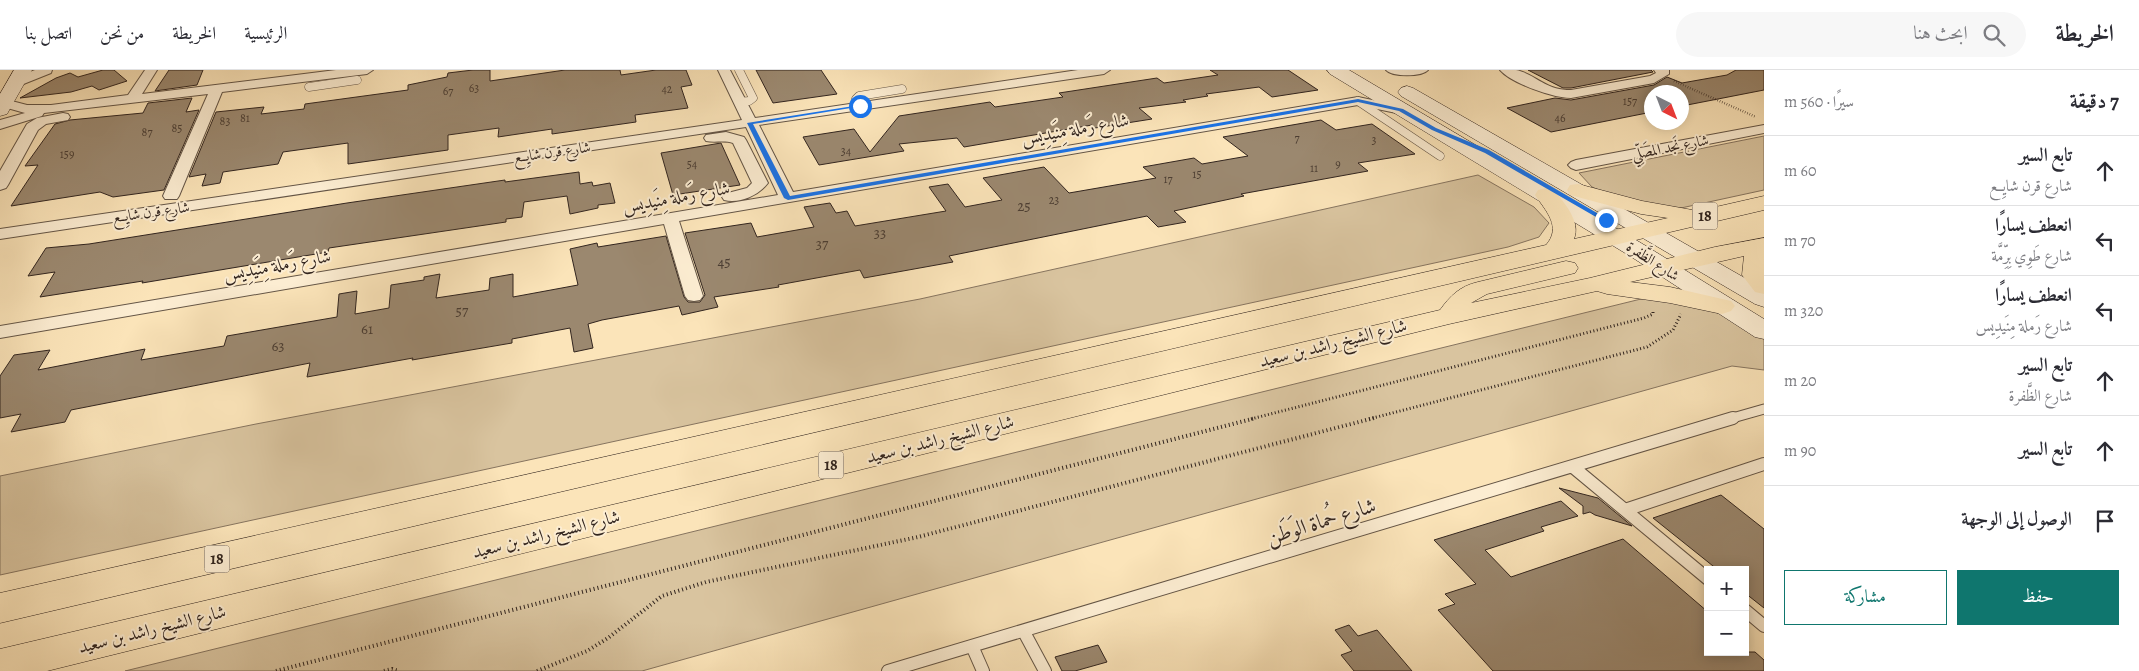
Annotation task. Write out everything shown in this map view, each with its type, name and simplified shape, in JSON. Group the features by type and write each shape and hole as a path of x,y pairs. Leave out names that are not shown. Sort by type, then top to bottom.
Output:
{"main road":[{"name":"شارع الظَّفرة","path":"1336,70 1546,196 1764,298"},
{"path":"2,107 19,76"},
{"name":"شارع الظَّفرة","path":"1363,86 1401,88 1578,190 1656,248 1722,306 1764,330"},
{"path":"1434,129 1487,152 1764,309"},
{"path":"1578,190 1641,207 1702,217"},
{"path":"1546,196 1557,210 1566,228 1566,235 1562,243 1553,252"},
{"name":"شارع الشيخ راشد بن سعيد","path":"0,666 1449,316 1590,285 1656,248 1702,217 1764,203"},
{"path":"1449,316 1462,298 1478,289 1656,248 1764,220"},
{"path":"1761,246 1754,275 1764,287"},
{"name":"شارع الشيخ راشد بن سعيد","path":"0,608 1553,252 1761,246"},
{"path":"1590,285 1670,295 1722,306"}],"street":[{"path":"19,76 46,70"},
{"path":"130,104 151,70"},
{"path":"0,186 34,124 52,118 217,88 319,81 367,70"},
{"path":"724,70 788,198"},
{"name":"شارع قرن شايِع","path":"0,234 860,106 876,98 1104,70"},
{"path":"1392,70 1418,71"},
{"path":"1506,70 1548,90 1561,94 1571,94 1654,79 1664,71"},
{"path":"1401,88 1403,78 1418,71"},
{"name":"شارع رَملة مِنَيدِيس","path":"0,332 673,212 788,198 1363,86"},
{"path":"171,196 217,88"},
{"path":"2,107 27,109 102,108"},
{"path":"0,125 50,109"},
{"name":"شارع نَجد المصَلِّي","path":"1576,164 1764,129"},
{"path":"665,145 721,136 731,137 741,142 760,183 753,191 673,212 694,296"},
{"path":"750,162 768,159"},
{"path":"0,221 56,213 63,214 55,226"}],"lane":[{"path":"739,70 753,98 749,101 740,102"},
{"path":"309,87 319,81 357,80"},
{"path":"1363,86 1440,156"},
{"path":"876,98 902,88"},
{"name":"شارع حُماة الوَطَن","path":"888,671 1024,632 1764,409"},
{"path":"1625,510 1764,464"},
{"path":"1573,466 1704,576"},
{"path":"1746,611 1764,626"},
{"path":"1024,632 1044,671"},
{"path":"972,646 983,671"}],"path":[{"path":"1664,71 1672,80 1764,120"},
{"path":"276,671 1650,317 1653,314 1652,306"},
{"path":"537,671 587,651 608,638 662,596 706,582 918,538 1647,347 1668,336 1679,323 1680,309"},
{"path":"384,671 392,669 399,671"}],"shaded area":[{"path":"1764,136 1764,190 1681,208 1637,204 1617,198 1592,187 1579,173"},
{"path":"1478,175 1534,207 1549,223 1539,237 1508,247 0,575 0,476 256,424 920,299"},
{"path":"1645,298 1691,303 1731,317 1764,338 1764,370 1732,366 642,671 125,671"}],"building":[{"path":"103,70 114,70 127,81 99,90 92,86 71,92 20,98 56,78 70,73 78,77"},
{"path":"169,70 203,70 197,85 155,91"},
{"path":"490,70 490,81 565,70 620,70 621,75 656,70 686,70 692,85 681,87 688,108 635,115 636,122 552,134 552,129 498,137 499,128 448,135 448,150 348,164 348,143 283,152 278,164 223,172 220,183 202,186 206,174 189,177 216,112 264,107 261,114 304,109 305,104 408,90 408,85 447,77 448,73"},
{"path":"756,70 821,70 837,94 773,103"},
{"path":"1210,70 1288,70 1318,90 1272,97 1259,87 1206,94 1208,96 1183,100 1186,102 1139,108 1152,119 1095,128 1092,125 964,147 957,138 899,144 904,151 819,165 803,137 854,129 870,152 899,116 990,102 995,107 1063,97 1059,93 1157,78 1164,83 1218,75"},
{"path":"1528,70 1651,70 1653,72 1563,88"},
{"path":"1736,70 1764,70 1764,90 1689,105 1689,85 1654,85 1667,77 1682,83 1727,75"},
{"path":"1644,87 1644,114 1551,132 1507,108 1555,98 1571,100"},
{"path":"192,98 186,112 199,110 164,190 113,197 100,192 11,206 38,165 25,166 55,124 70,120 143,113 148,103"},
{"path":"1321,120 1336,130 1372,124 1415,154 1358,163 1368,171 1241,194 1244,196 1174,211 1186,222 1158,227 1147,216 949,256 953,262 864,278 860,270 778,285 779,287 714,297 718,307 682,315 679,306 602,320 588,324 593,348 574,352 570,328 512,339 512,343 307,377 310,363 71,410 65,422 11,432 21,414 0,418 0,376 14,355 50,350 38,370 145,349 141,360 224,346 227,336 337,317 339,294 357,291 355,314 389,308 391,285 424,280 424,277 440,274 436,298 489,290 490,278 513,274 513,297 578,285 570,249 597,243 598,247 666,236 684,297 688,302 700,302 705,295 685,233 751,223 757,237 814,227 804,207 830,203 836,213 847,211 855,226 946,211 929,187 948,184 965,207 1002,200 983,178 1044,167 1069,193 1156,178 1143,167 1194,158 1202,164 1248,156 1223,137"},
{"path":"721,143 740,185 673,195 661,153"},
{"path":"579,172 580,184 592,182 593,186 610,183 615,203 598,205 598,208 570,214 567,196 524,202 522,217 506,219 506,222 329,248 328,252 142,283 143,281 40,297 55,272 28,276 46,248 89,244 505,180 505,182"},
{"path":"1559,488 1598,498 1632,526 1590,512 1583,514 1583,506"},
{"path":"1721,495 1764,529 1764,608 1749,596 1749,566 1713,566 1653,518"},
{"path":"1561,501 1578,516 1541,527 1544,531 1485,550 1511,577 1623,539 1704,609 1704,656 1749,656 1749,652 1755,652 1764,660 1764,671 1493,671 1438,610 1455,604 1445,594 1476,584 1434,540"},
{"path":"1349,625 1358,636 1377,630 1412,671 1354,671 1341,655 1352,651 1335,630"},
{"path":"1098,645 1107,662 1075,671 1062,671 1055,657"}],"route":[{"path":"860,106 750,123 788,198 1358,101 1380,104 1401,110 1434,129 1487,152 1606,220"}]}
